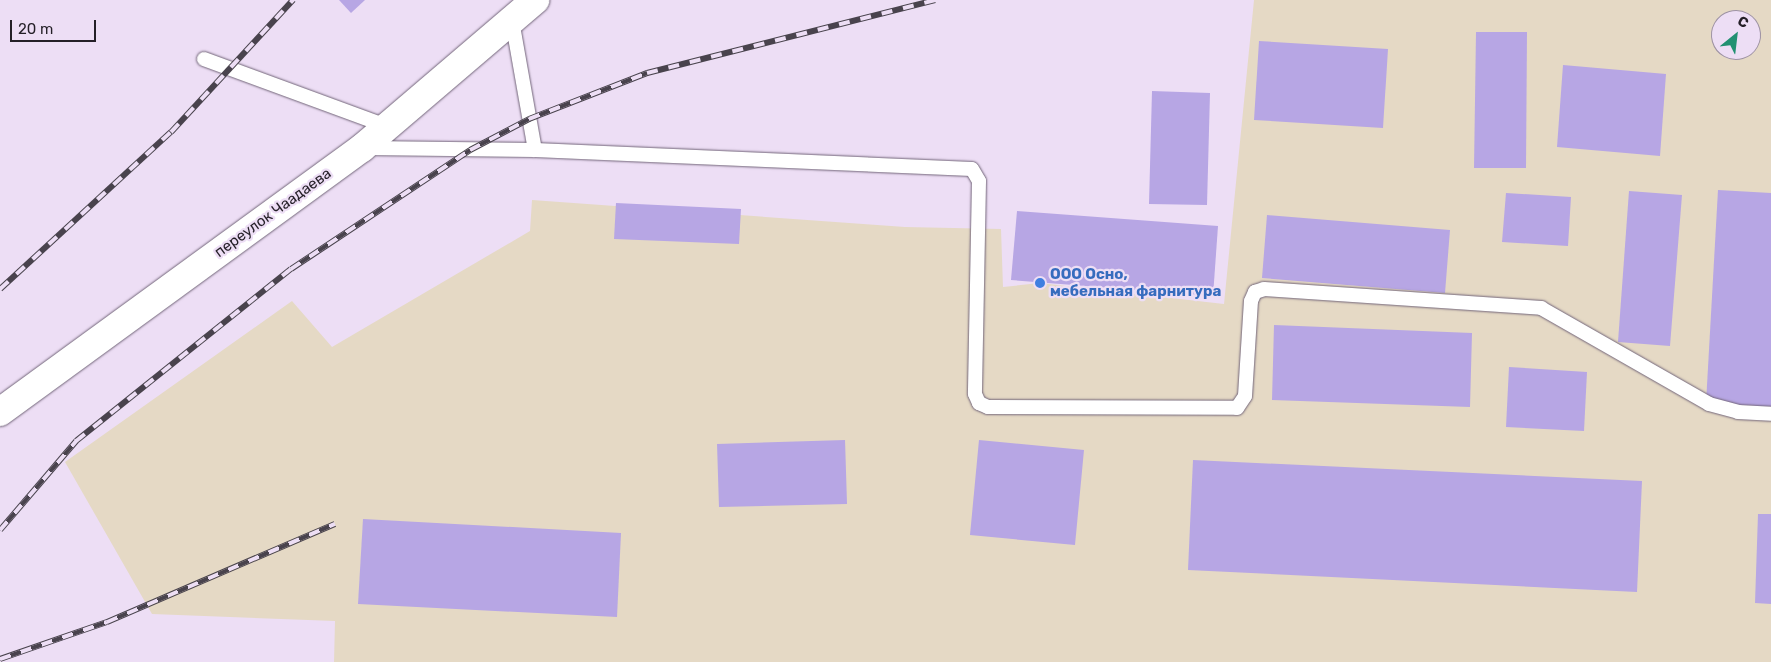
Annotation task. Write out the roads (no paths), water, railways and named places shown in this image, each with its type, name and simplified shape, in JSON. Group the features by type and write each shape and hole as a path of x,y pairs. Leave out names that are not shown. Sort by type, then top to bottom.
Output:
{"street":[{"name":"переулок Чаадаева","path":"0,412 362,148 536,0"}],"lane":[{"path":"512,20 534,150"},
{"path":"204,59 389,127"},
{"path":"362,148 534,150 972,169 979,182 975,394 978,403 988,407 1237,408 1245,396 1251,301 1255,292 1264,289 1540,308 1709,404 1738,412 1771,414"}],"railway":[{"path":"0,289 171,132 293,0"},
{"path":"0,530 76,441 291,269 470,150 529,119 647,73 935,0"},
{"path":"0,659 107,622 335,524"}],"place":[{"name":"ООО Осно, мебельная фарнитура","path":"1040,283"}]}
